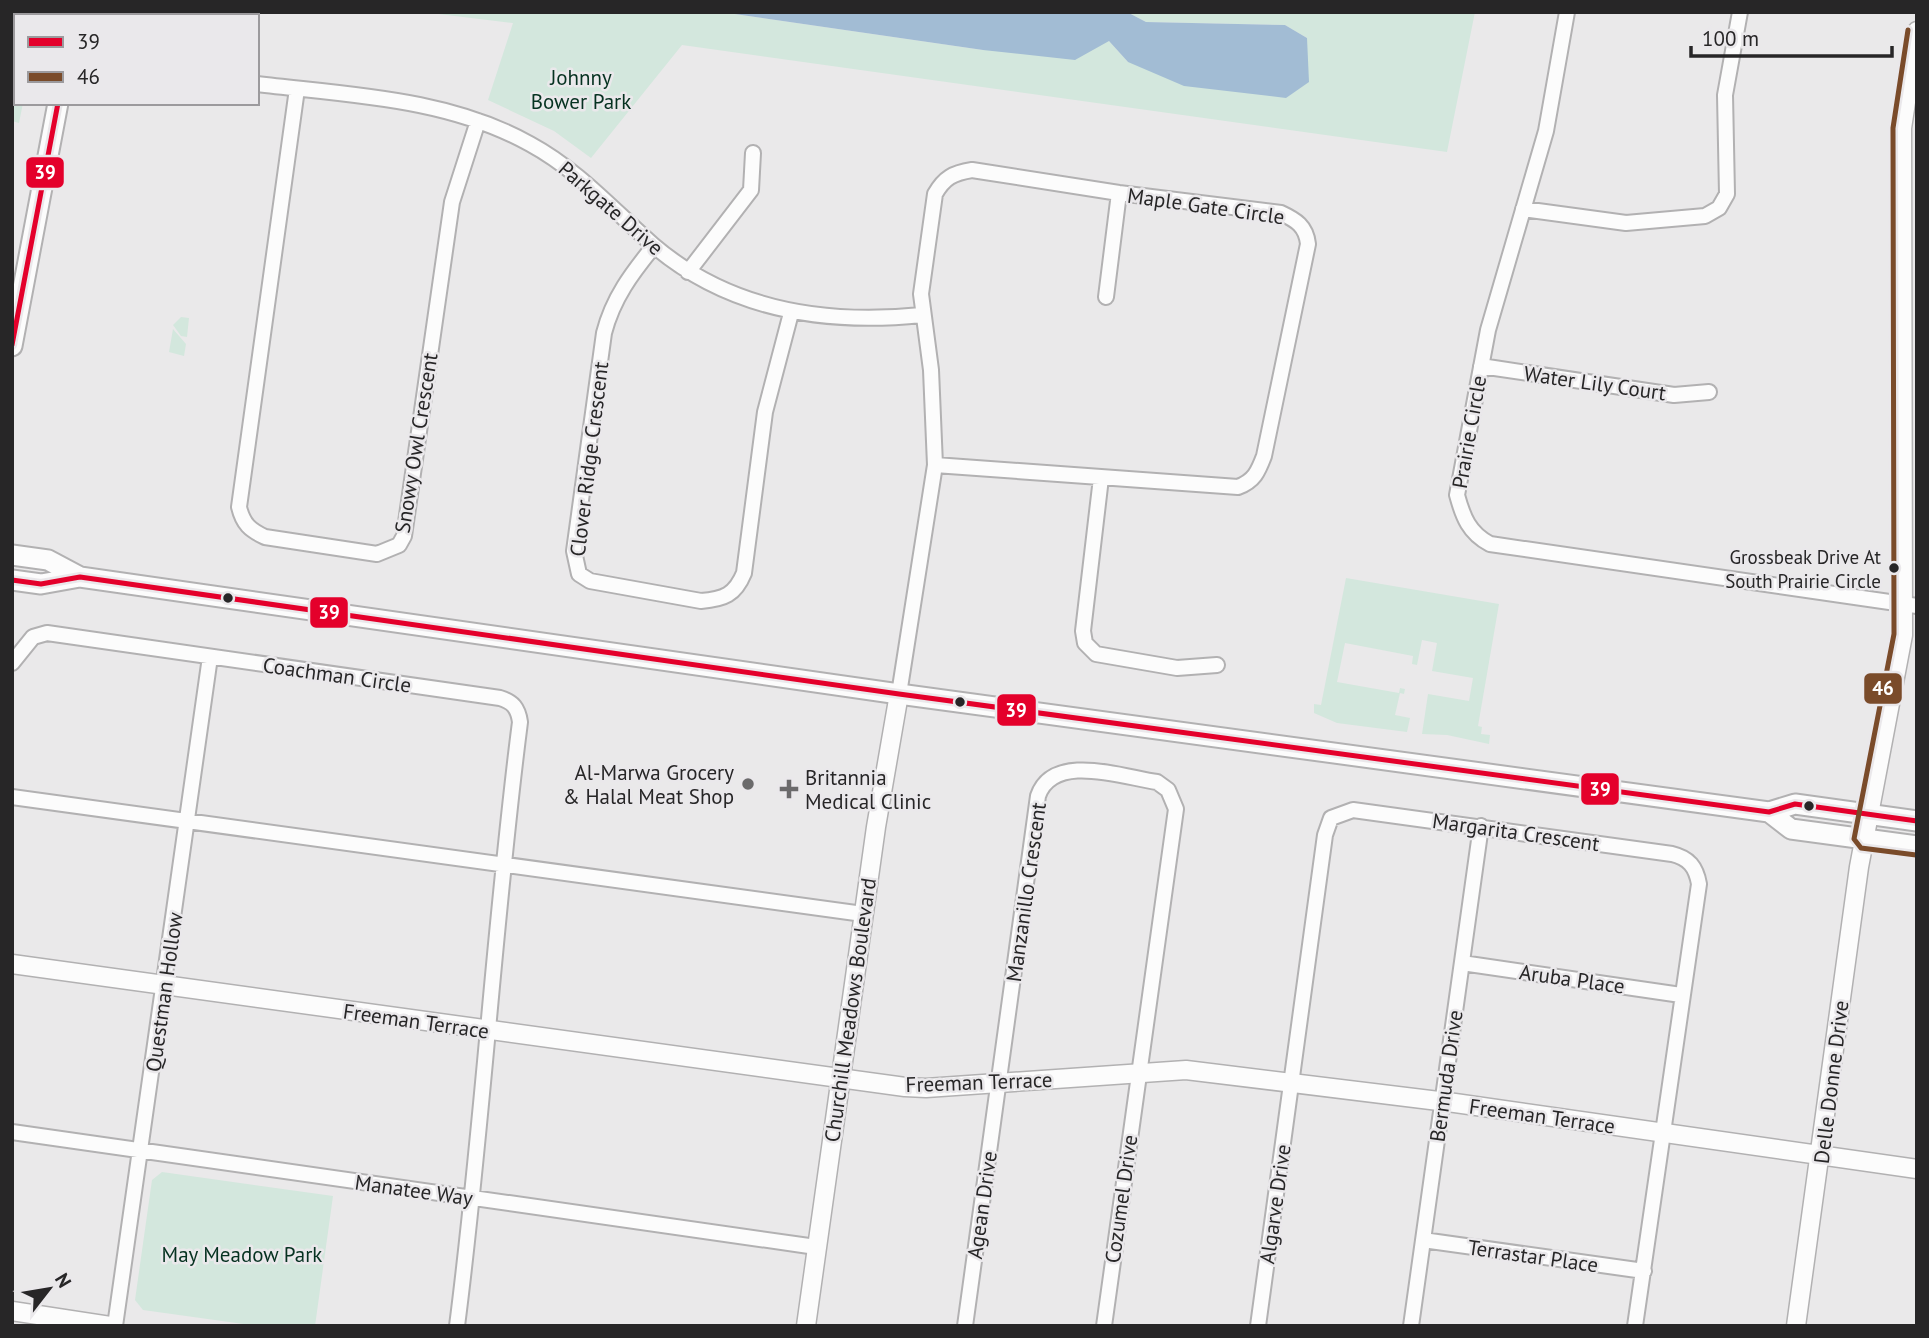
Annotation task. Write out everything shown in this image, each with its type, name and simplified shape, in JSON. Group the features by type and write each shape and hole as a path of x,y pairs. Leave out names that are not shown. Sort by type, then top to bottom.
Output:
{"main road":[{"path":"12,346 58,105"},
{"path":"12,555 48,560 80,577"},
{"path":"12,580 41,584 80,577 899,694 1769,812 1795,804 1917,821"},
{"path":"1769,812 1791,829 1917,846"}],"street":[{"name":"Prairie Circle","path":"1567,12 1546,131 1488,330 1457,495 1464,519 1479,538 1490,544 1910,605"},
{"path":"1523,209 1626,223 1705,216 1719,208 1727,194 1725,95 1740,12"},
{"name":"Delle Donne Drive","path":"1796,1326 1822,1156 1863,839 1910,605 1902,155 1917,31"},
{"name":"Parkgate Drive","path":"259,84 429,106 478,121 529,143 588,184 654,246 688,272 740,298 791,313 876,319 922,315"},
{"name":"Snowy Owl Crescent","path":"297,89 239,508 242,520 252,531 265,537 377,554 399,545 404,536 452,202 478,121"},
{"path":"688,272 751,190 753,153"},
{"name":"Maple Gate Circle","path":"899,694 935,465 931,370 921,294 934,194 943,180 972,170 1119,193 1281,213 1297,220 1307,233 1308,244 1258,474 1249,483 1238,488 935,465"},
{"path":"1106,297 1119,193"},
{"name":"Clover Ridge Crescent","path":"654,246 621,289 609,312 604,333 574,551 579,574 590,581 701,601 733,594 744,573 765,412 791,313"},
{"name":"Water Lily Court","path":"1481,366 1674,395 1709,392"},
{"path":"1101,478 1083,631 1085,643 1096,654 1177,667 1217,665"},
{"name":"Coachman Circle","path":"12,663 33,637 47,633 511,702 519,711 520,722 502,863"},
{"name":"Questman Hollow","path":"115,1326 142,1151 210,657"},
{"name":"Churchill Meadows Boulevard","path":"806,1326 863,914 899,694"},
{"name":"Manzanillo Crescent","path":"998,1083 1038,796 1042,784 1051,776 1073,769 1157,782 1174,799 1176,810 1139,1072"},
{"path":"12,797 863,914"},
{"name":"Margarita Crescent","path":"1291,1082 1325,835 1331,818 1353,810 1672,853 1691,863 1699,884 1662,1134"},
{"name":"Bermuda Drive","path":"1411,1326 1481,827"},
{"path":"457,1326 474,1198 502,863"},
{"name":"Aruba Place","path":"1462,963 1681,995"},
{"name":"Freeman Terrace","path":"12,964 840,1079 926,1088 1186,1070 1291,1082 1917,1169"},
{"name":"Cozumel Drive","path":"1104,1326 1139,1072"},
{"name":"Algarve Drive","path":"1258,1326 1291,1082"},
{"name":"Agean Drive","path":"965,1326 998,1083"},
{"name":"Manatee Way","path":"12,1132 816,1247"},
{"path":"1635,1326 1662,1134"},
{"name":"Terrastar Place","path":"1423,1240 1644,1271"},
{"path":"12,1311 110,1326"}],"green space":[{"path":"12,12 40,12 14,14 14,105 23,105 19,123 12,121"},
{"name":"Johnny Bower Park","path":"422,12 721,12 983,50 1109,41 1128,62 1307,38 1285,25 1146,22 1127,12 1475,12 1447,152 682,45 591,158 554,131 488,100 513,23"},
{"path":"181,317 189,318 187,337 181,336 173,325"},
{"path":"173,329 186,344 184,356 169,352"},
{"path":"1346,578 1499,604 1478,726 1482,727 1481,734 1490,735 1489,744 1447,735 1422,734 1428,694 1469,701 1473,678 1432,671 1437,643 1422,640 1417,665 1412,664 1413,656 1345,643 1337,682 1399,693 1400,688 1405,689 1404,694 1400,693 1395,715 1410,718 1407,732 1337,723 1314,713 1314,704 1321,705"},
{"name":"May Meadow Park","path":"162,1172 333,1196 315,1326 257,1326 143,1310 135,1300 152,1180"}],"water":[{"path":"721,12 1127,12 1146,22 1285,25 1307,38 1309,82 1286,98 1184,86 1128,62 1109,41 1075,60 983,50"}],"transit line":[{"name":"46","path":"1908,30 1893,128 1894,634 1854,839 1861,848 1916,855"},
{"name":"39","path":"12,345 58,105"},
{"name":"39","path":"12,580 41,584 80,577 899,694 1769,812 1795,804 1917,821"}],"place":[{"name":"Grossbeak Drive At South Prairie Circle","path":"1894,568"},
{"name":"Al-Marwa Grocery & Halal Meat Shop","path":"748,784"},
{"name":"Britannia Medical Clinic","path":"789,789"}]}
